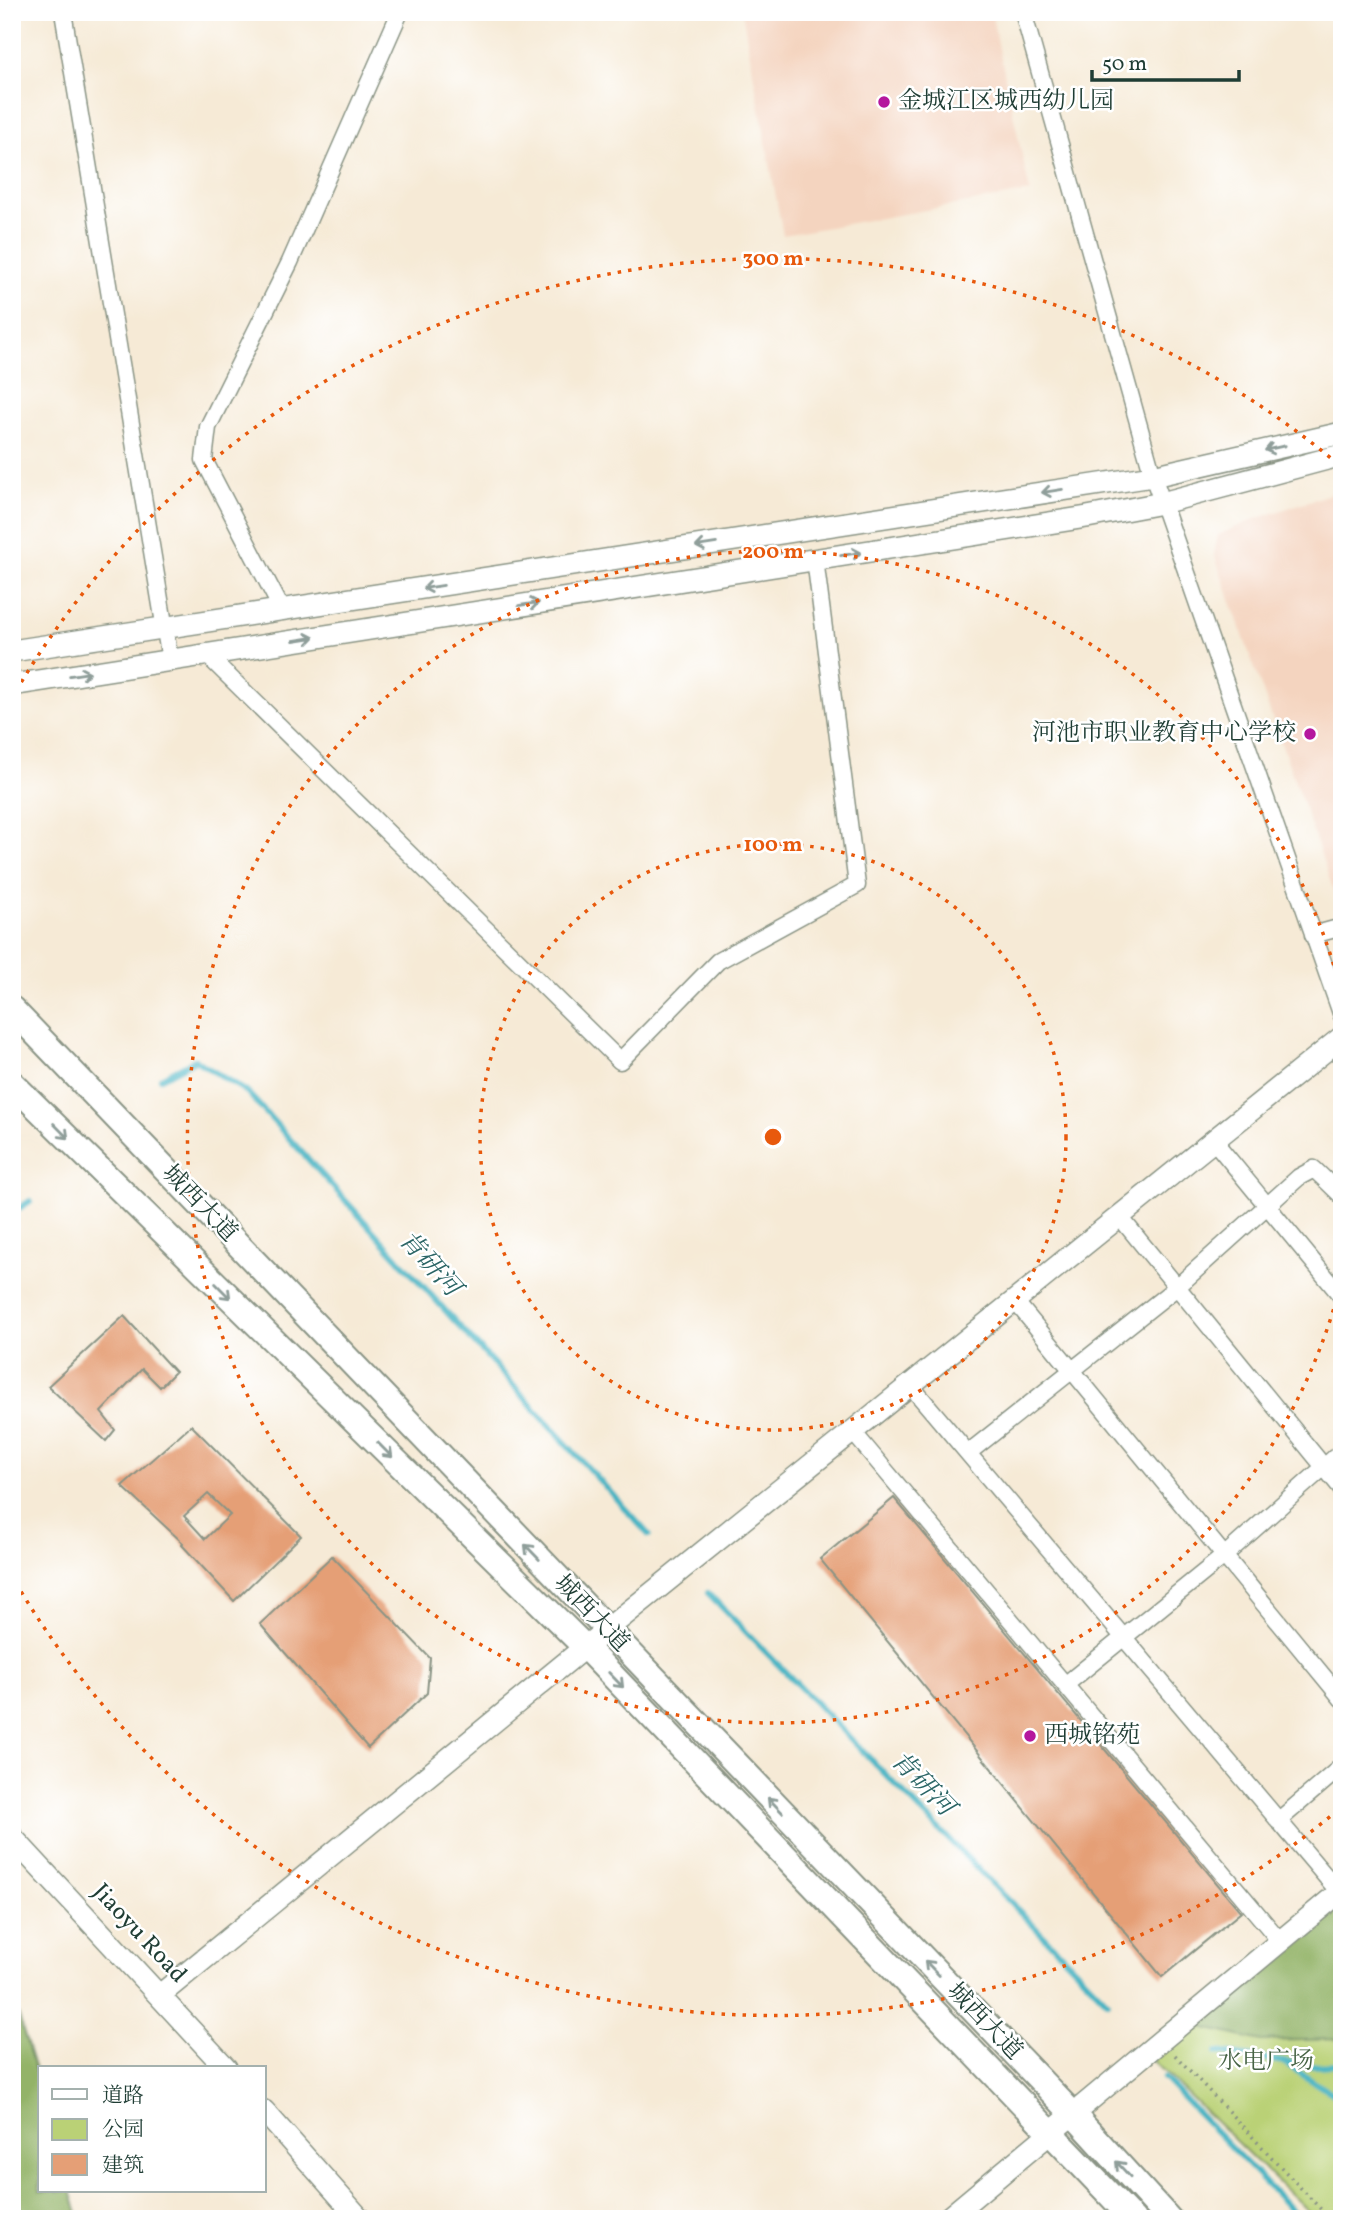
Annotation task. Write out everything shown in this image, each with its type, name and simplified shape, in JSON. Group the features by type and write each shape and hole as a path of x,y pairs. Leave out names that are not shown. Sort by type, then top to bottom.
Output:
{"main road":[{"path":"12,651 1153,476 1342,433"},
{"path":"12,685 1162,503 1342,455"},
{"name":"城西大道","path":"12,1009 1072,2113 1169,2219"},
{"path":"160,1996 585,1647 1342,1037"},
{"name":"城西大道","path":"12,1083 585,1647 1133,2219"},
{"name":"Jiaoyu Road","path":"12,1837 224,2066"},
{"path":"947,2219 1340,1891"},
{"path":"266,2113 360,2219"}],"street":[{"path":"63,12 170,660"},
{"path":"282,610 204,460 208,427 290,262 400,12"},
{"path":"1023,12 1153,476 1342,1016"},
{"path":"206,654 621,1061 718,961 857,885 815,559"},
{"path":"1313,935 1342,928"},
{"path":"1214,1141 1342,1297"},
{"path":"968,1453 1177,1287 1299,1177 1314,1169 1342,1196"},
{"path":"1120,1217 1342,1489"},
{"path":"1015,1301 1342,1699"},
{"path":"911,1385 1340,1891"},
{"path":"853,1432 1280,1941"},
{"path":"1065,1685 1224,1556 1342,1451"},
{"path":"1279,1821 1342,1766"}],"path":[{"path":"1162,2039 1330,2219"}],"shaded area":[{"name":"金城江区城西幼儿园","path":"742,12 991,12 1030,192 783,235"},
{"name":"河池市职业教育中心学校","path":"1342,490 1342,914 1214,554 1218,535 1255,519"}],"green space":[{"name":"水电广场","path":"1342,1904 1342,2219 1316,2219 1148,2056"},
{"path":"1342,1904 1342,2039 1261,2041 1189,2024"},
{"path":"12,1994 38,2080 38,2192 71,2192 80,2219 12,2219"}],"building":[{"path":"124,1316 175,1372 160,1387 142,1369 101,1412 115,1430 106,1441 48,1386"},
{"path":"191,1425 301,1536 234,1601 183,1543 122,1486","holes":["208,1494 230,1515 205,1539 184,1516"]},
{"name":"西城铭苑","path":"894,1498 1241,1912 1162,1977 820,1559"},
{"path":"332,1556 430,1658 427,1693 368,1748 260,1624"}],"waterway":[{"name":"肯研河","path":"161,1078 195,1060 247,1092 649,1535"},
{"name":"肯研河","path":"12,1213 30,1201"},
{"name":"肯研河","path":"708,1593 1108,2002"},
{"path":"1217,2052 1311,2066 1342,2065"},
{"path":"1286,2064 1342,2100"},
{"name":"肯研河","path":"1164,2078 1300,2219"}],"place":[{"name":"金城江区城西幼儿园","path":"884,102"},
{"name":"河池市职业教育中心学校","path":"1310,734"},
{"name":"西城铭苑","path":"1030,1736"}]}
